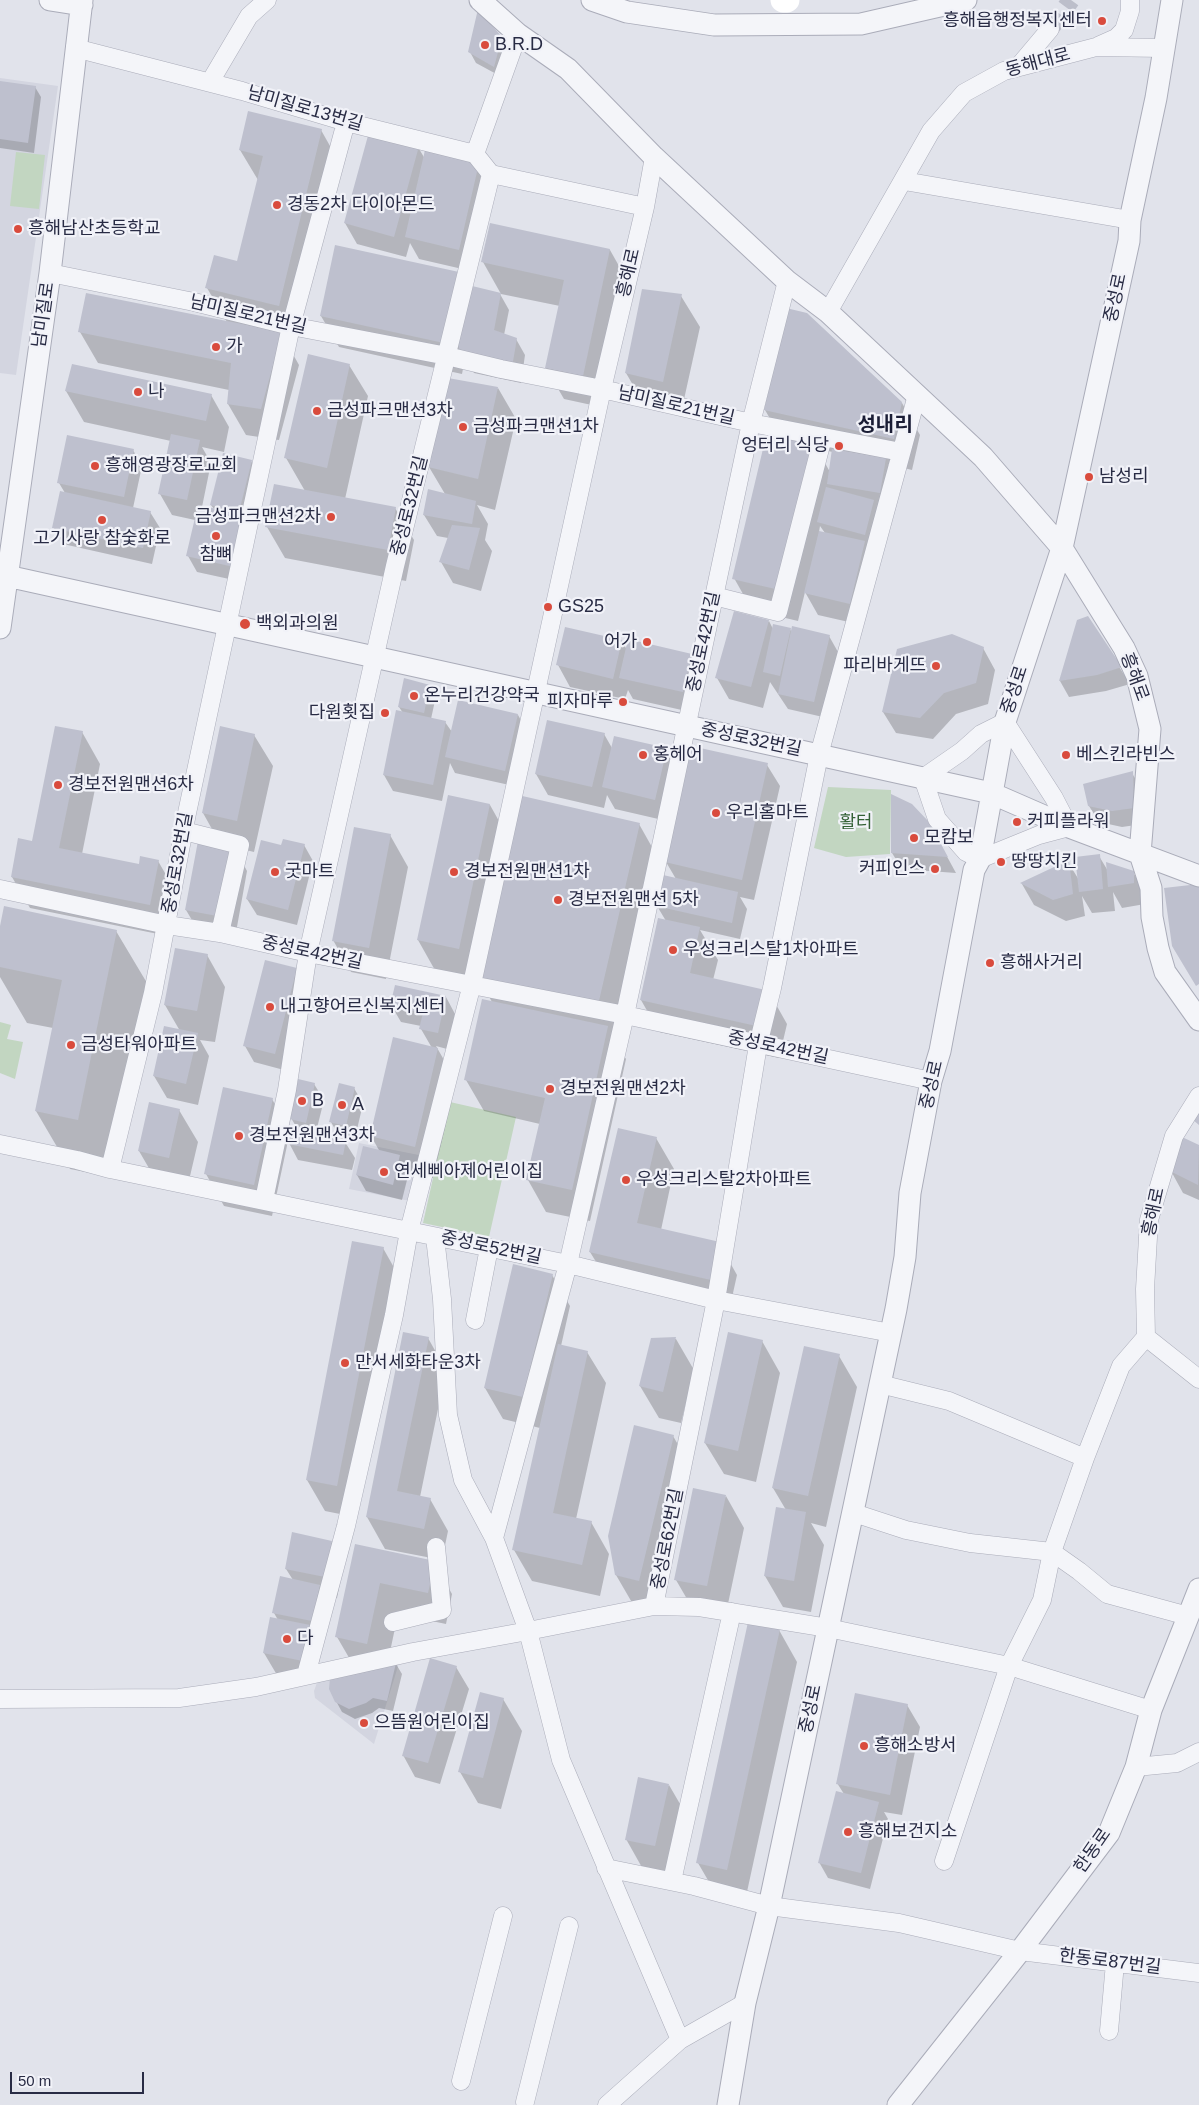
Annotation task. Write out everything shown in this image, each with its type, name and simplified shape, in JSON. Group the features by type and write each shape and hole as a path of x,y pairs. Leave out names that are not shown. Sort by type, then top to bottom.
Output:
{"street":[{"path":"50,0 82,3"},
{"path":"210,82 249,16 267,0"},
{"name":"흥해로","path":"480,0 518,34 568,69 654,156 788,281 828,312 983,456 1062,548 1124,648 1137,676 1150,729 1140,854 1151,888 1152,917 1165,972 1199,1020"},
{"path":"592,0 627,12 714,25 861,24 966,0"},
{"path":"1096,47 1116,38 1124,30 1130,11 1130,0"},
{"name":"중성로","path":"728,2105 745,2003 769,1906 891,1333 905,1257 910,1193 931,1081 940,1052 974,870 980,859 1005,722 1062,548 1129,240 1130,220 1172,0"},
{"name":"남미질로","path":"0,628 50,274 75,48 82,3"},
{"path":"1018,67 1050,29"},
{"path":"518,34 475,154 491,174 645,207"},
{"name":"동해대로","path":"904,181 931,131 964,93 1004,70 1096,47 1164,48"},
{"name":"남미질로13번길","path":"75,48 210,82 346,122 475,154"},
{"name":"중성로32번길","path":"167,925 184,831 291,326 346,122"},
{"name":"흥해로","path":"602,389 645,207 654,156"},
{"path":"447,356 491,174"},
{"path":"828,312 904,181 1130,220"},
{"name":"남미질로21번길","path":"50,274 194,302 291,326 447,356 751,423 901,452"},
{"path":"751,423 788,281"},
{"name":"중성로32번길","path":"308,953 395,566 447,356"},
{"name":"남미질로21번길","path":"537,693 602,389"},
{"path":"819,755 917,395"},
{"name":"남미질로21번길","path":"740,474 751,423"},
{"path":"714,596 778,612 823,437"},
{"name":"중성로42번길","path":"625,1015 740,474"},
{"name":"중성로32번길","path":"7,576 991,793 1069,827 1199,876"},
{"path":"306,1675 346,1526 394,1315 408,1232 472,984 537,693"},
{"path":"1005,722 1054,798 1069,827 1039,835 980,859 966,852 937,820 923,778 962,751 981,734 1005,722"},
{"name":"중성로32번길","path":"758,1045 772,988 819,755"},
{"path":"184,831 240,845 220,933"},
{"name":"중성로42번길","path":"0,889 167,925 220,933 308,953 625,1015 931,1081"},
{"path":"110,1169 150,1008 167,925"},
{"path":"264,1200 287,1090 308,953"},
{"path":"494,1538 568,1264 625,1015"},
{"path":"716,1300 758,1045"},
{"name":"흥해로","path":"1146,1337 1145,1289 1149,1220 1174,1136 1199,1096"},
{"name":"중성로52번길","path":"0,1144 408,1232 568,1264 716,1300 891,1333"},
{"path":"435,1237 442,1299 448,1415 463,1480 494,1538 528,1632 561,1760 680,2040"},
{"path":"475,1320 489,1248"},
{"name":"중성로62번길","path":"716,1300 654,1606 699,1607 828,1628 1008,1666"},
{"path":"944,1861 1008,1666 1042,1600 1052,1552 1085,1458 1121,1366 1146,1337 1199,1379"},
{"path":"880,1384 948,1401 1085,1458"},
{"path":"854,1513 906,1530 952,1539 1052,1552 1079,1570 1107,1594 1188,1616"},
{"path":"393,1622 442,1610 436,1547"},
{"name":"한동로","path":"898,2105 1020,1951 1108,1833 1136,1767 1151,1710 1199,1589"},
{"path":"0,1699 179,1698 256,1687 413,1652 528,1632 654,1606"},
{"path":"672,1881 732,1612"},
{"path":"1008,1666 1151,1710"},
{"path":"1136,1767 1177,1763 1199,1752"},
{"path":"606,1868 672,1881 769,1906 899,1922 1020,1951"},
{"path":"461,2081 503,1916"},
{"path":"524,2102 569,1926"},
{"name":"한동로87번길","path":"1020,1951 1199,1973"},
{"path":"1109,2031 1115,1963"},
{"path":"607,2105 680,2040 745,2003"}],"shaded area":[{"name":"흥해남산초등학교","path":"0,78 58,86 16,375 0,373"},
{"name":"연세삐아제어린이집","path":"359,1143 419,1155 410,1201 349,1189"},
{"name":"으뜸원어린이집","path":"400,1660 374,1744 315,1698 314,1691 319,1677"}],"green space":[{"path":"16,152 45,155 39,209 10,206"},
{"name":"활터","path":"828,787 891,790 890,854 846,857 814,848"},
{"path":"0,1022 11,1025 7,1039 23,1042 15,1079 0,1073"},
{"path":"450,1102 516,1117 489,1237 423,1223"}],"building":[{"name":"B.R.D","path":"478,9 502,37 494,67 468,52"},
{"path":"0,81 36,86 28,143 0,139"},
{"name":"경동2차 다이아몬드","path":"248,111 322,129 279,306 205,288 214,255 237,261 263,156 239,150"},
{"path":"369,132 419,146 394,237 344,223"},
{"path":"425,150 479,163 459,250 405,237"},
{"path":"490,223 610,249 583,376 545,368 564,280 481,262"},
{"path":"335,245 459,272 444,343 320,316"},
{"path":"468,285 501,293 494,330 517,338 512,367 463,357 456,341"},
{"path":"642,289 682,294 663,382 625,373"},
{"name":"가","path":"86,293 282,332 261,409 227,404 231,363 78,332"},
{"path":"786,308 807,313 902,402 894,439 764,410"},
{"name":"금성파크맨션3차","path":"308,354 350,364 327,468 284,458"},
{"name":"나","path":"72,364 212,394 206,421 65,391"},
{"name":"금성파크맨션1차","path":"448,378 498,387 478,479 428,467"},
{"path":"767,432 815,443 780,590 732,579"},
{"path":"171,434 200,440 187,500 158,494"},
{"name":"흥해영광장로교회","path":"67,435 134,449 124,497 57,483"},
{"path":"832,449 886,458 880,493 827,484"},
{"path":"223,453 252,460 239,512 210,505"},
{"name":"금성파크맨션2차","path":"274,484 396,507 388,550 265,527"},
{"path":"826,487 874,500 865,535 817,522"},
{"path":"428,489 476,501 472,524 423,515"},
{"name":"고기사랑 참숯화로","path":"60,491 151,511 143,548 52,528"},
{"name":"참뼈","path":"198,505 245,515 234,567 186,556"},
{"path":"452,525 480,528 469,570 439,562"},
{"path":"819,531 865,541 850,604 804,593"},
{"path":"734,611 769,620 751,687 715,678"},
{"path":"1088,616 1122,667 1097,675 1059,681 1077,620"},
{"path":"773,624 791,628 780,676 763,672"},
{"path":"792,626 830,635 814,702 778,694"},
{"path":"565,627 622,640 613,679 556,665"},
{"name":"파리바게뜨","path":"952,634 984,647 976,683 944,693 920,718 882,712 897,649"},
{"path":"628,639 692,654 683,692 619,678"},
{"name":"온누리건강약국","path":"404,678 430,685 424,713 398,707"},
{"path":"458,700 518,714 505,771 445,757"},
{"path":"396,710 446,721 433,785 383,775"},
{"path":"547,720 605,733 592,787 535,774"},
{"name":"경보전원맨션6차","path":"55,726 83,731 59,848 139,864 140,856 159,860 150,905 11,877 18,838 32,841"},
{"path":"220,726 255,734 237,821 202,813"},
{"path":"614,736 667,748 655,800 602,787"},
{"name":"우리홈마트","path":"691,746 768,763 742,880 665,862"},
{"name":"베스킨라빈스","path":"1133,771 1134,808 1112,811 1088,806 1083,784"},
{"name":"모캄보","path":"891,794 912,804 929,822 948,857 891,853"},
{"name":"경보전원맨션1차","path":"448,795 490,804 459,949 417,940"},
{"name":"경보전원맨션 5차","path":"518,795 640,823 598,1005 476,977"},
{"path":"354,827 391,834 369,948 332,941"},
{"name":"굿마트","path":"283,839 305,844 288,910 246,899 261,840 281,845"},
{"path":"198,841 236,848 223,917 185,910"},
{"path":"1100,854 1103,889 1079,892 1075,857"},
{"path":"1069,860 1073,894 1053,900 1020,883"},
{"path":"1106,862 1134,871 1134,883 1108,887"},
{"path":"663,875 738,892 732,923 656,906"},
{"path":"1199,884 1199,984 1196,986 1172,946 1164,888"},
{"name":"금성타워아파트","path":"4,906 117,930 78,1120 35,1111 62,980 0,967 0,926"},
{"name":"우성크리스탈1차아파트","path":"658,918 700,927 690,973 770,991 761,1027 640,1000"},
{"path":"175,948 208,954 197,1011 164,1005"},
{"name":"내고향어르신복지센터","path":"265,960 297,968 275,1054 243,1046"},
{"path":"395,985 446,996 438,1033 419,1029 423,1013 390,1006"},
{"name":"경보전원맨션2차","path":"482,999 608,1026 572,1190 526,1180 545,1098 464,1080"},
{"path":"164,1026 198,1033 186,1084 153,1076"},
{"path":"393,1037 438,1048 415,1147 370,1136"},
{"name":"B","path":"298,1079 315,1083 306,1123 290,1119"},
{"name":"A","path":"339,1083 355,1087 346,1126 329,1122"},
{"name":"경보전원맨션3차","path":"223,1087 273,1098 254,1185 204,1174"},
{"path":"149,1102 180,1109 169,1158 138,1151"},
{"path":"1199,1112 1199,1125 1193,1120"},
{"name":"우성크리스탈2차아파트","path":"618,1128 657,1137 637,1223 720,1242 711,1280 589,1252"},
{"path":"290,1130 346,1141 343,1155 288,1144"},
{"path":"1182,1137 1199,1145 1198,1185 1170,1171"},
{"path":"363,1146 400,1155 393,1185 356,1175"},
{"name":"만서세화타운3차","path":"352,1241 384,1247 337,1486 306,1480"},
{"path":"513,1264 553,1274 523,1397 484,1388"},
{"path":"403,1332 429,1337 397,1491 431,1498 424,1529 366,1517"},
{"path":"728,1332 763,1340 738,1451 704,1443"},
{"path":"676,1337 663,1392 639,1386 651,1338"},
{"path":"558,1344 588,1351 553,1513 592,1521 582,1565 512,1550"},
{"path":"804,1346 840,1354 808,1496 772,1488"},
{"path":"634,1425 674,1435 639,1581 615,1575 608,1536"},
{"path":"693,1488 726,1495 707,1586 674,1580"},
{"path":"776,1507 806,1512 794,1581 764,1576"},
{"path":"292,1532 332,1541 325,1577 285,1569"},
{"path":"355,1544 435,1561 428,1593 380,1583 367,1644 335,1637"},
{"path":"280,1576 320,1585 312,1621 272,1613"},
{"name":"다","path":"270,1617 310,1625 303,1661 263,1653"},
{"path":"748,1622 780,1629 727,1870 696,1863"},
{"path":"430,1658 457,1666 428,1763 402,1756"},
{"path":"396,1663 387,1701 373,1698 366,1703 349,1709 335,1702 329,1689 330,1678"},
{"path":"480,1692 504,1698 483,1778 458,1772"},
{"path":"855,1693 908,1704 890,1795 836,1784"},
{"path":"638,1777 669,1784 655,1846 625,1840"},
{"name":"흥해보건지소","path":"836,1791 879,1802 861,1873 818,1863"}],"tunnel":[{"path":"1050,29 1071,0"}],"place":[{"name":"흥해읍행정복지센터","path":"1102,21"},
{"name":"B.R.D","path":"485,45"},
{"name":"경동2차 다이아몬드","path":"277,205"},
{"name":"흥해남산초등학교","path":"18,229"},
{"name":"가","path":"216,347"},
{"name":"나","path":"138,392"},
{"name":"금성파크맨션3차","path":"317,411"},
{"name":"금성파크맨션1차","path":"463,427"},
{"name":"엉터리 식당","path":"839,446"},
{"name":"흥해영광장로교회","path":"95,466"},
{"name":"남성리","path":"1089,477"},
{"name":"금성파크맨션2차","path":"331,517"},
{"name":"고기사랑 참숯화로","path":"102,520"},
{"name":"참뼈","path":"216,536"},
{"name":"GS25","path":"548,607"},
{"name":"백외과의원","path":"245,624"},
{"name":"어가","path":"647,642"},
{"name":"파리바게뜨","path":"936,666"},
{"name":"온누리건강약국","path":"414,696"},
{"name":"피자마루","path":"623,702"},
{"name":"다원횟집","path":"385,713"},
{"name":"홍헤어","path":"643,755"},
{"name":"베스킨라빈스","path":"1066,755"},
{"name":"경보전원맨션6차","path":"58,785"},
{"name":"우리홈마트","path":"716,813"},
{"name":"커피플라워","path":"1017,822"},
{"name":"모캄보","path":"914,838"},
{"name":"땅땅치킨","path":"1001,862"},
{"name":"커피인스","path":"935,869"},
{"name":"굿마트","path":"275,872"},
{"name":"경보전원맨션1차","path":"454,872"},
{"name":"경보전원맨션 5차","path":"558,900"},
{"name":"우성크리스탈1차아파트","path":"673,950"},
{"name":"흥해사거리","path":"990,963"},
{"name":"내고향어르신복지센터","path":"270,1007"},
{"name":"금성타워아파트","path":"71,1045"},
{"name":"경보전원맨션2차","path":"550,1089"},
{"name":"B","path":"302,1101"},
{"name":"A","path":"342,1105"},
{"name":"경보전원맨션3차","path":"239,1136"},
{"name":"연세삐아제어린이집","path":"384,1172"},
{"name":"우성크리스탈2차아파트","path":"626,1180"},
{"name":"만서세화타운3차","path":"345,1363"},
{"name":"다","path":"287,1639"},
{"name":"으뜸원어린이집","path":"364,1723"},
{"name":"흥해소방서","path":"864,1746"},
{"name":"흥해보건지소","path":"848,1832"}],"district":[{"name":"성내리","path":"885,425"}]}
